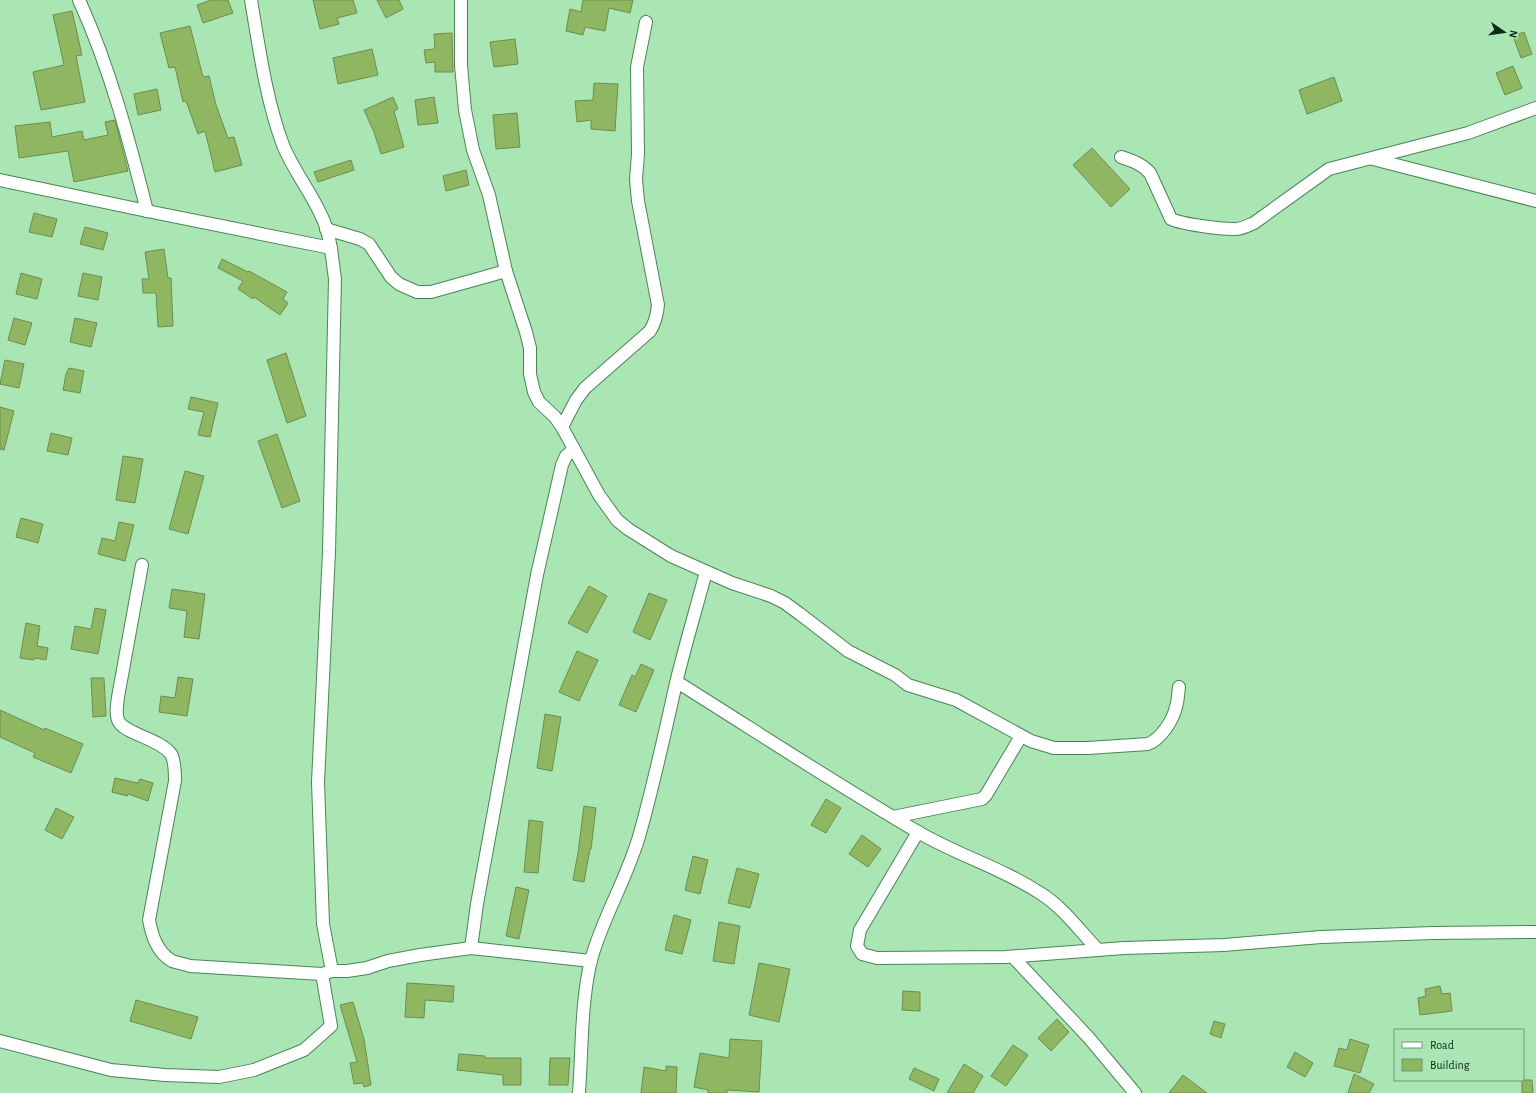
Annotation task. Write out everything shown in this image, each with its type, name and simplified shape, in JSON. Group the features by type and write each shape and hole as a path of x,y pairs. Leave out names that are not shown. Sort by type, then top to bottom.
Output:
{"street":[{"path":"79,0 95,34 127,134 147,211"},
{"path":"0,1041 111,1070 165,1075 219,1077 254,1070 304,1050 331,1026 323,924 318,782 329,552 335,279 331,248 323,218 311,194 294,168 283,145 273,112 251,0"},
{"path":"461,0 461,65 465,110 473,150 489,195 506,272 530,348 530,374 534,392 539,402 555,417 562,427 599,495 618,520 671,556 732,583 771,596 785,603 848,651 895,675 908,685 956,700 1031,741 1054,748 1088,748 1148,744 1153,742 1160,736 1170,721 1176,708 1179,688"},
{"path":"562,427 576,400 585,388 650,331 654,324 658,306 638,201 636,180 638,154 637,67 646,22"},
{"path":"1121,157 1136,162 1145,167 1150,173 1171,218 1188,224 1233,230 1254,223 1329,169 1468,133 1536,108"},
{"path":"1371,159 1536,201"},
{"path":"0,180 331,248"},
{"path":"326,229 360,239 369,244 391,277 399,284 417,292 431,292 506,272"},
{"path":"471,948 481,880 537,575 562,465 566,456 574,449"},
{"path":"142,565 116,711 119,722 127,728 163,746 172,755 176,781 149,920 152,938 162,952 172,961 190,966 327,972 367,968 388,961 471,948 591,961"},
{"path":"579,1093 585,996 591,961 608,911 626,873 638,841 654,784 677,682 706,572"},
{"path":"677,682 825,776 918,832 938,843 1003,872 1041,893 1063,912 1098,950"},
{"path":"893,816 982,799 986,795 1021,736"},
{"path":"918,832 860,930 857,946 862,954 877,958 1013,957 1124,948 1224,945 1321,937 1433,933 1536,932"},
{"path":"1013,957 1089,1038 1135,1093"}],"building":[{"path":"211,0 228,0 233,13 203,23 197,5"},
{"path":"313,0 353,0 357,13 337,18 339,24 320,29"},
{"path":"377,0 399,0 403,9 386,18"},
{"path":"583,0 633,0 630,13 609,8 605,31 585,27 583,35 566,31 570,9 581,12"},
{"path":"72,11 82,55 76,56 85,102 41,110 33,72 64,65 53,15"},
{"path":"190,26 203,77 209,76 216,105 228,138 234,137 242,165 215,172 205,131 198,134 186,101 183,102 175,67 169,68 160,33"},
{"path":"1524,32 1532,54 1521,58 1513,36"},
{"path":"452,33 453,72 435,72 435,62 426,63 424,50 435,49 434,34"},
{"path":"515,39 518,64 494,67 490,42"},
{"path":"372,49 378,75 338,84 333,58"},
{"path":"1513,66 1522,88 1505,95 1496,73"},
{"path":"1334,77 1342,101 1307,114 1299,90"},
{"path":"594,83 618,84 615,131 591,129 591,120 577,122 575,101 593,100"},
{"path":"157,89 161,110 138,115 134,94"},
{"path":"393,97 398,109 394,111 404,147 381,154 374,132 364,110"},
{"path":"434,97 438,123 418,125 415,100"},
{"path":"517,113 520,147 496,149 493,115"},
{"path":"115,120 128,171 74,182 68,151 19,158 15,126 50,122 52,137 82,131 84,140 108,135 105,122"},
{"path":"1092,148 1130,189 1111,207 1073,165"},
{"path":"351,160 354,170 318,182 314,172"},
{"path":"466,170 469,185 446,191 443,176"},
{"path":"34,213 57,219 52,237 29,232"},
{"path":"85,227 108,233 103,250 80,244"},
{"path":"164,249 168,278 171,278 173,326 158,327 156,293 143,293 142,279 149,279 145,252"},
{"path":"222,259 248,272 249,271 287,292 283,299 288,303 280,315 254,297 253,299 238,289 243,281 218,268"},
{"path":"21,273 42,279 37,299 16,294"},
{"path":"83,273 102,277 98,300 78,296"},
{"path":"14,318 32,323 25,345 8,340"},
{"path":"75,318 97,323 91,347 70,342"},
{"path":"286,353 306,416 287,423 267,360"},
{"path":"5,360 24,364 19,388 0,384"},
{"path":"69,368 84,371 80,393 63,390 66,374"},
{"path":"191,397 218,403 210,437 198,435 204,412 188,409"},
{"path":"0,407 14,411 4,450 0,449"},
{"path":"51,433 72,438 68,455 47,451"},
{"path":"277,434 300,501 282,508 258,441"},
{"path":"123,456 143,459 135,503 116,500"},
{"path":"185,471 204,476 188,534 169,529"},
{"path":"21,518 43,524 38,543 16,537"},
{"path":"119,522 134,525 125,561 98,554 102,538 115,541"},
{"path":"589,586 607,596 587,633 568,623"},
{"path":"172,589 205,594 199,639 184,637 187,611 169,608"},
{"path":"649,593 667,600 650,640 633,632"},
{"path":"95,608 106,610 98,654 71,649 75,626 91,629"},
{"path":"26,623 40,626 37,646 48,648 46,660 20,658"},
{"path":"577,651 598,660 579,701 559,692"},
{"path":"641,664 654,670 636,712 619,705 632,675 635,677"},
{"path":"178,677 193,679 187,716 159,712 161,696 175,698"},
{"path":"91,678 104,678 106,716 93,717"},
{"path":"0,710 44,730 45,728 83,744 71,773 33,757 35,753 0,737"},
{"path":"545,714 561,717 552,771 537,768"},
{"path":"115,778 138,783 140,779 153,783 148,801 128,794 127,796 112,792"},
{"path":"826,799 841,808 826,833 811,825"},
{"path":"584,806 596,808 591,849 584,882 573,880"},
{"path":"56,808 74,817 62,839 45,830"},
{"path":"529,820 543,822 538,873 524,872"},
{"path":"862,835 881,849 868,867 849,854"},
{"path":"693,856 708,860 700,894 685,890"},
{"path":"737,868 759,874 750,908 728,903"},
{"path":"516,887 529,890 519,939 506,936"},
{"path":"674,915 691,920 682,954 665,950"},
{"path":"719,922 740,926 734,964 713,961"},
{"path":"759,963 790,969 779,1022 749,1015"},
{"path":"407,983 454,986 453,1002 425,1000 424,1018 405,1017"},
{"path":"1440,986 1442,994 1450,993 1452,1011 1420,1015 1418,998 1426,996 1425,989"},
{"path":"903,991 920,992 920,1011 902,1010"},
{"path":"136,1000 198,1017 191,1039 130,1021"},
{"path":"353,1002 364,1039 371,1085 364,1087 363,1083 354,1084 350,1063 357,1062 340,1005"},
{"path":"1057,1019 1069,1032 1051,1051 1038,1038"},
{"path":"1214,1021 1225,1024 1221,1038 1210,1034"},
{"path":"730,1039 762,1041 759,1092 727,1090 727,1093 708,1093 708,1090 694,1087 700,1053 729,1058"},
{"path":"1350,1039 1369,1045 1360,1073 1334,1066 1339,1048 1347,1050"},
{"path":"1013,1045 1028,1055 1006,1086 991,1076"},
{"path":"1295,1052 1313,1063 1305,1077 1287,1067"},
{"path":"459,1054 485,1056 485,1058 521,1058 521,1085 503,1085 503,1075 457,1070"},
{"path":"550,1058 570,1058 568,1085 549,1085"},
{"path":"964,1064 983,1076 973,1093 947,1093"},
{"path":"666,1066 677,1067 676,1093 641,1093 644,1067 666,1071"},
{"path":"914,1068 939,1079 934,1091 909,1079"},
{"path":"1354,1074 1374,1084 1369,1093 1348,1093"},
{"path":"1183,1075 1207,1093 1169,1093"},
{"path":"1532,1080 1533,1093 1522,1093 1522,1081"}]}
